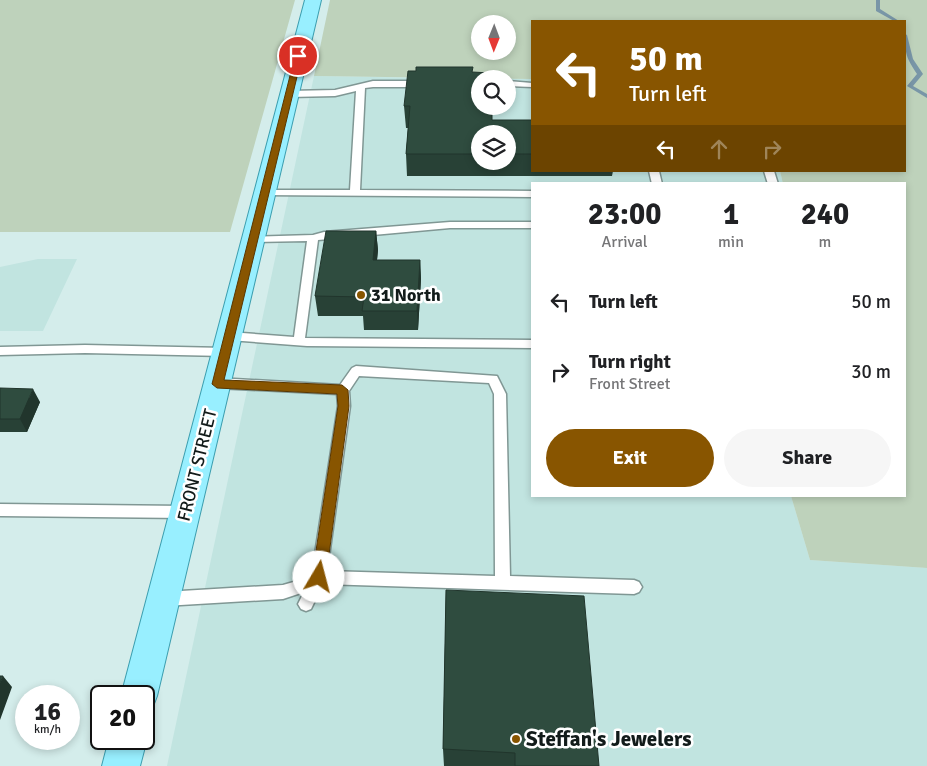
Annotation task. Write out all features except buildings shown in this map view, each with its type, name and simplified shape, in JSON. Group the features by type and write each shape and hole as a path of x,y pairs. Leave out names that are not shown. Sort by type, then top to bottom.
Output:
{"main road":[{"name":"FRONT STREET","path":"142,685 313,0"},
{"path":"121,766 125,750"}],"lane":[{"path":"289,94 335,93 373,84 431,84"},
{"path":"516,84 531,85"},
{"path":"356,194 361,88"},
{"path":"264,193 531,194"},
{"path":"253,238 313,238 324,235 392,228 450,225 531,225"},
{"path":"299,341 313,238"},
{"path":"0,351 299,341 531,344"},
{"path":"306,604 319,577 344,406 342,390 356,371 493,379 500,394 503,582"},
{"path":"217,384 342,390"},
{"path":"0,510 185,512"},
{"path":"163,599 283,592 300,587 319,577 634,587"}],"shaded area":[{"path":"0,0 295,0 230,232 0,232"},
{"path":"330,0 927,0 927,568 810,560 791,497 906,497 906,182 783,182 780,172 906,172 906,20 531,20 531,79 516,79 516,70 471,70 471,78 314,76"},
{"path":"314,76 471,79 471,115 516,115 516,79 531,79 531,172 780,172 783,182 531,182 531,497 791,497 810,560 927,568 927,766 167,766"},
{"path":"38,259 77,259 43,331 0,331 0,267"}],"waterway":[{"path":"878,0 878,10 895,20"},
{"path":"906,40 910,59 920,74 910,86 927,96"}],"place":[{"name":"31 North","path":"361,295"},
{"name":"Steffan's Jewelers","path":"516,739"}],"route":[{"path":"298,56 217,384 342,390 344,406 319,577"}]}
